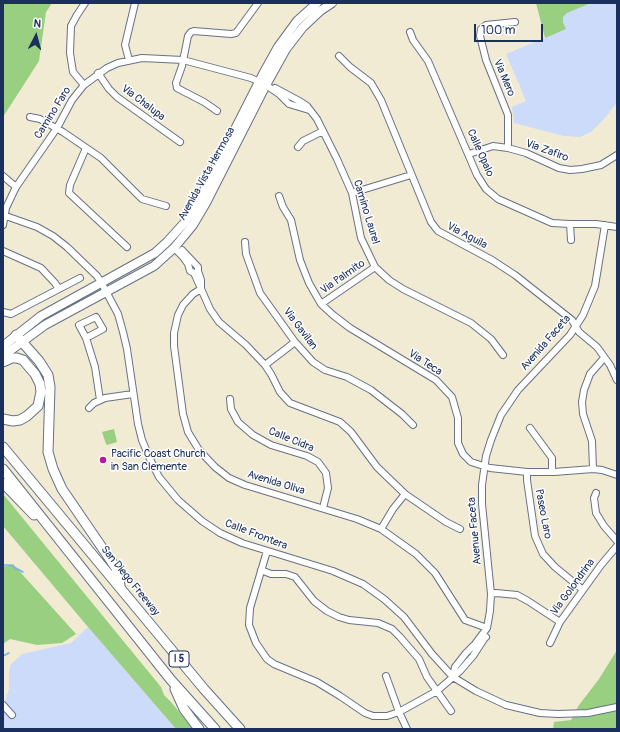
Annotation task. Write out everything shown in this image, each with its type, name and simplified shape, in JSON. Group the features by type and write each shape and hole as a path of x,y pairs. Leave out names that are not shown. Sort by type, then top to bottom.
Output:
{"highway":[{"path":"19,338 39,361 48,375 50,387 48,452 53,469 62,489 116,568 120,589"},
{"path":"3,362 12,358 23,360 35,374 40,384 41,392 38,406 27,416 20,420 13,421 3,419"},
{"name":"San Diego Freeway","path":"3,447 204,689 240,729"},
{"name":"I 5","path":"3,469 171,680 215,729"},
{"path":"3,483 61,542"},
{"path":"171,680 184,709 198,729"}],"main road":[{"name":"Avenida Vista Hermosa","path":"3,346 154,266 175,246 193,224 206,204 263,83 278,47 297,21 317,3"},
{"name":"Avenida Vista Hermosa","path":"3,356 40,316 155,253 167,242 186,221 263,83 286,49 303,27 320,11 332,3"}],"street":[{"path":"84,84 73,72 70,53 71,26 85,3"},
{"path":"129,60 125,45 135,3"},
{"path":"217,111 204,102 177,88 176,83 188,36 191,32 197,31 234,34 238,31 258,3"},
{"name":"Via Mero","path":"508,148 508,115 486,60 480,36 481,29 486,25 515,22"},
{"name":"Calle Opalo","path":"410,32 413,40 428,61 486,189 498,199 552,223 583,223 617,227"},
{"name":"Via Aguila","path":"339,56 350,67 371,83 381,100 431,222 438,232 492,260 515,275 572,320 579,332 597,347 610,365 617,380"},
{"name":"Camino Faro","path":"3,225 4,215 8,203 16,187 57,128 72,100 84,84 107,68 129,60 142,58 183,60 251,78 263,83"},
{"name":"Via Chalupa","path":"98,74 117,97 180,142"},
{"name":"Camino Laurel","path":"263,83 276,88 309,110 317,119 352,193 361,238 375,267 389,280 403,289 471,323 492,339 503,354"},
{"path":"30,117 40,119 57,128 86,148 110,167 142,199 166,206"},
{"path":"298,147 303,141 323,131"},
{"name":"Via Zafiro","path":"469,154 493,146 508,148 559,168 570,170 600,165 617,155"},
{"path":"86,148 70,185 69,193 127,247"},
{"path":"352,193 411,175"},
{"path":"3,176 16,187"},
{"name":"Via Teca","path":"279,196 283,207 291,220 300,260 309,283 321,304 333,316 350,328 436,380 452,397 458,418 458,442 463,454 471,462 484,466 527,472 593,469 602,470 617,475"},
{"name":"Calle Frontera","path":"4,215 37,227 53,236 67,247 97,276 101,282 118,314 124,332 140,432 150,459 160,477 178,500 202,521 220,533 267,551 333,571 363,584 384,598 404,617 432,654 453,676 476,691 506,705 540,713 558,714 588,714 617,707"},
{"path":"570,224 571,240"},
{"name":"Avenida Faceta","path":"484,466 491,440 501,415 518,390 576,327 583,315 595,286 605,225"},
{"name":"Via Gavilan","path":"245,242 246,254 260,293 295,342 312,362 325,370 347,377 371,390 402,414 413,426"},
{"path":"175,246 192,266 190,272 196,272 201,280 201,289 210,309 219,322 246,345 265,365 280,392 290,403 340,422 351,432 376,467 405,494 446,522 460,528"},
{"path":"3,251 41,268 55,283 58,289"},
{"name":"Via Palmito","path":"321,304 375,267"},
{"path":"3,312 11,314 80,278"},
{"name":"Avenida Oliva","path":"201,289 193,294 183,305 178,316 174,333 174,346 183,414 188,432 199,450 214,467 229,478 246,485 357,519 381,529 416,554 435,573 465,620 487,628"},
{"path":"86,338 103,329 96,316 79,325 86,338 95,367 100,400"},
{"path":"265,365 295,342"},
{"path":"593,469 592,441 583,414 582,402 584,390 590,374 604,358"},
{"path":"89,408 105,398 133,394"},
{"name":"Calle Cidra","path":"230,399 231,409 238,422 253,435 272,445 307,456 318,462 326,473 328,488 323,508"},
{"path":"530,428 552,458 552,472"},
{"name":"Avenue Faceta","path":"484,466 482,504 491,594"},
{"name":"Paseo Laro","path":"527,472 535,536 543,554 555,568 582,590"},
{"path":"596,493 594,498 596,513 604,526 617,541"},
{"path":"381,529 393,509 405,494"},
{"name":"Via Golondrina","path":"550,643 560,622 582,590 617,546"},
{"path":"267,551 250,608 249,625 256,643 267,659 274,664 317,682 365,714 373,716 387,716 399,712 437,690 460,671 486,637 491,594 517,595 560,622"},
{"path":"261,570 271,574 286,574 294,577 300,582 314,601 327,611 339,617 349,620 378,623 392,630 419,659 427,677 451,711"},
{"path":"475,651 475,644 487,628"},
{"path":"453,676 455,667 462,657 475,651"},
{"path":"462,657 467,663"},
{"path":"386,676 407,729"},
{"path":"3,705 10,713"}],"shaded area":[{"path":"591,3 617,3 617,101 615,105 591,132 580,137 564,136 514,123 512,107 526,101 506,54 566,29 563,22 563,16"},
{"path":"88,627 176,729 3,729 3,707 9,689 9,671 11,664 22,654 71,643"}],"green space":[{"path":"3,3 52,3 46,12 39,61 3,117"},
{"path":"536,3 591,3 567,13 563,17 563,22 566,29 545,38"},
{"path":"114,429 117,442 107,445 102,432"},
{"path":"3,494 161,687 164,695 193,729 176,729 3,526"},
{"path":"13,564 76,634 62,643 37,645 10,639 3,644 3,567"},
{"path":"617,650 617,729 553,729 554,722 571,720 579,705 599,679"}],"waterway":[{"path":"3,565 10,565 23,572"},
{"path":"3,656 9,653"}],"place":[{"name":"Pacific Coast Church in San Clemente","path":"103,460"}]}
